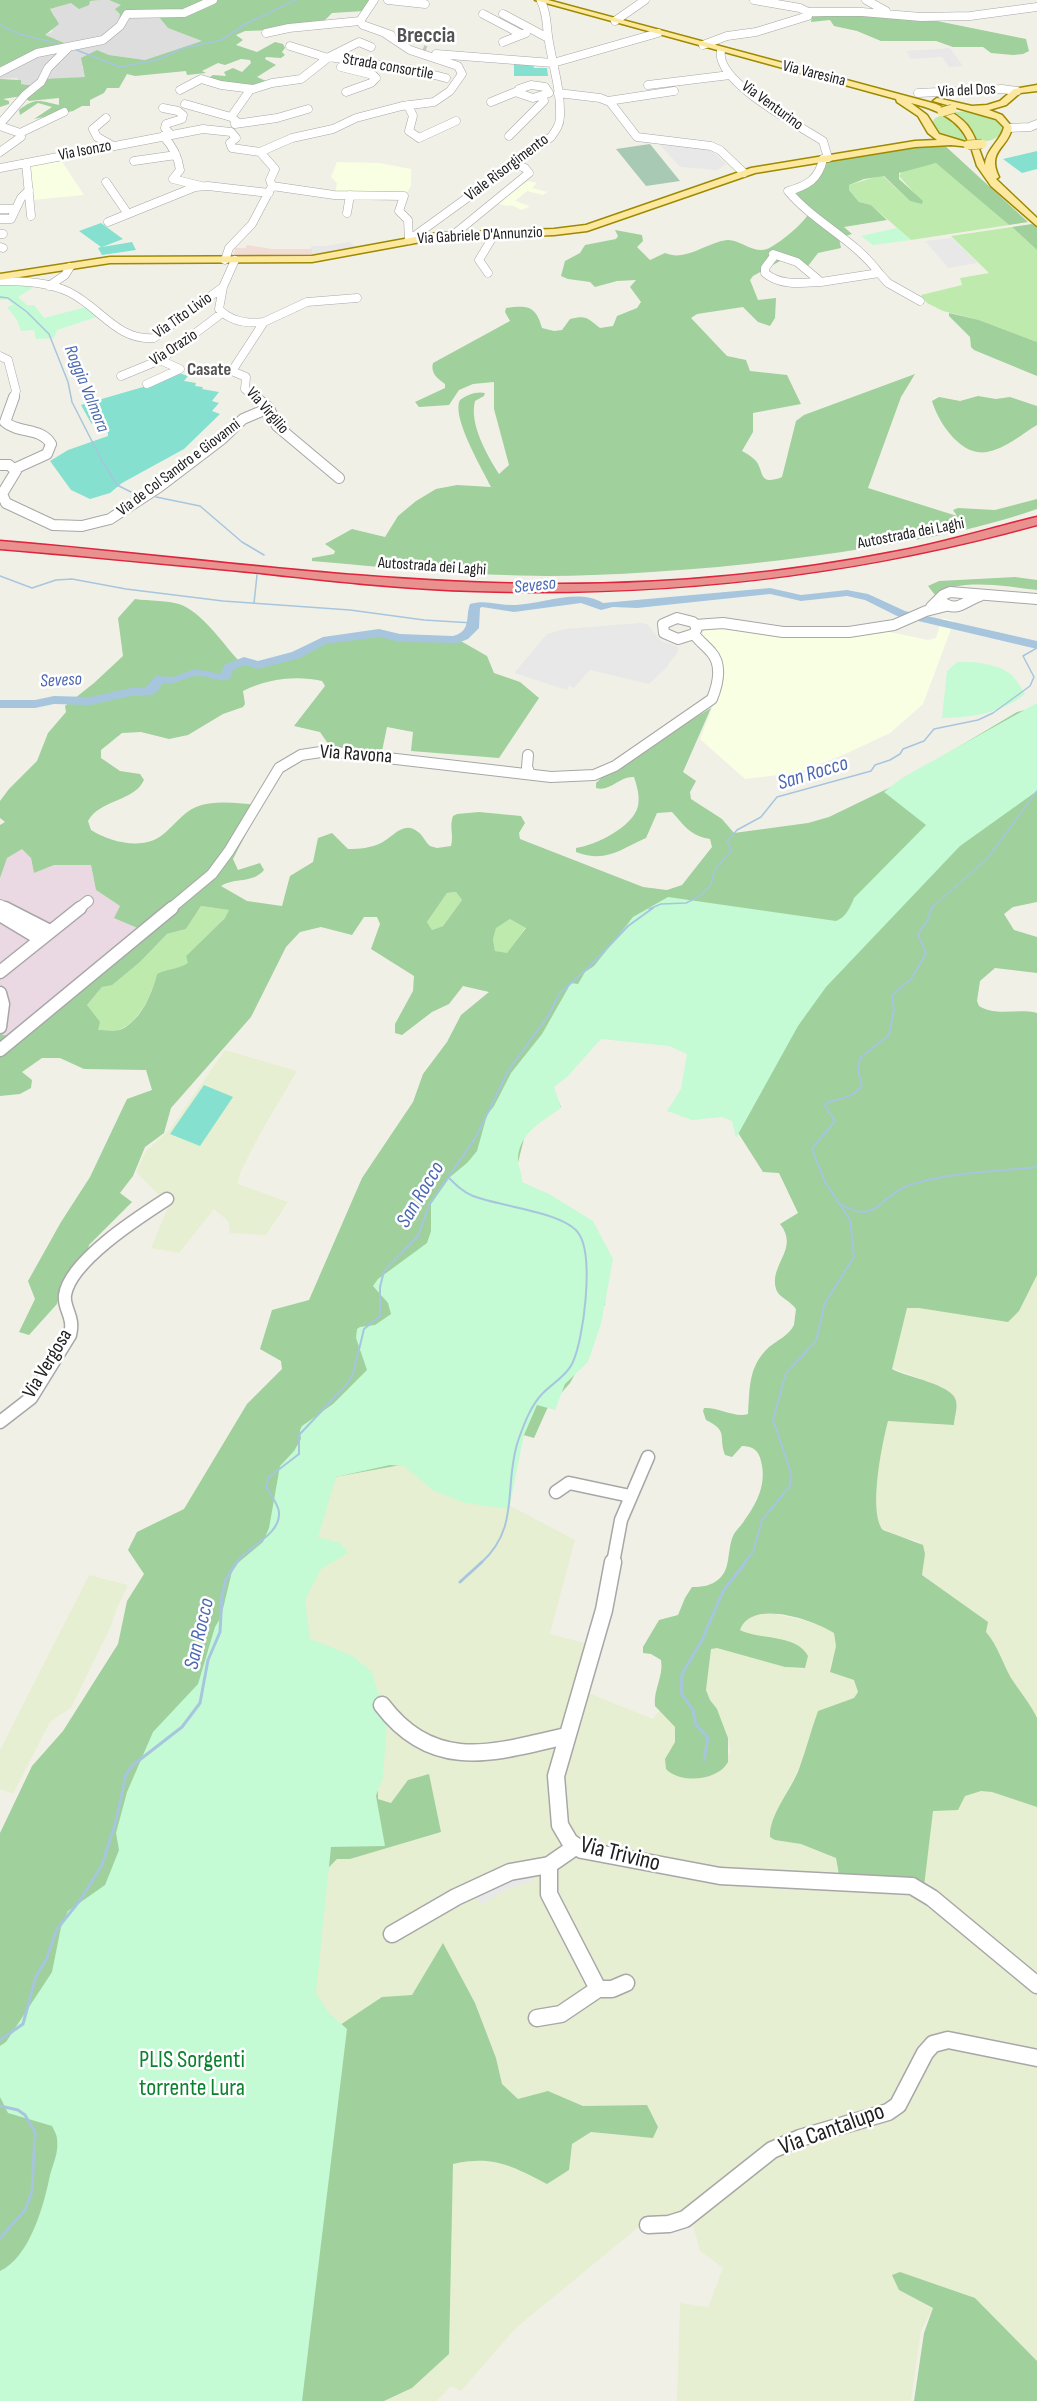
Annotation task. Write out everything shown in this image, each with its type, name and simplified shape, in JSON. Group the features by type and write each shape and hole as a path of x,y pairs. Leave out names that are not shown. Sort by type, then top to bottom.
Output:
{"highway":[{"name":"Autostrada dei Laghi","path":"0,538 378,573 474,580 574,582 692,577 813,564 923,544 1037,515"},
{"name":"Autostrada dei Laghi","path":"0,545 379,580 474,587 574,588 745,578 825,567 965,541 1037,521"}],"main road":[{"name":"Via Varesina","path":"540,1 721,51 914,99 952,116 970,134 978,160 992,182 1036,222"},
{"path":"785,67 972,109 1001,118 1008,128 1007,134 1000,139 990,156 991,171 1036,222"},
{"path":"785,67 895,98 911,106 928,122 932,132 959,143 990,186 1036,222"},
{"name":"Via del Dos","path":"972,109 1002,103 1017,91 1037,88"},
{"name":"Via del Dos","path":"1001,118 1002,103"},
{"path":"928,122 942,112 972,109"},
{"name":"Via Gabriele D'Annunzio","path":"915,144 927,139 932,132"},
{"name":"Via Gabriele D'Annunzio","path":"0,279 134,259 229,263 312,259 409,240 587,228 744,173 915,144 982,144 1000,139"}],"street":[{"path":"0,72 40,51 86,46 113,34 120,28 123,16 126,14 133,12 178,14 213,0"},
{"path":"360,21 374,0"},
{"path":"388,0 425,4"},
{"path":"615,21 645,0"},
{"path":"754,0 800,8 808,12 862,12 906,16 970,16 1037,7"},
{"path":"866,0 878,7 906,16"},
{"name":"Viale Risorgimento","path":"409,240 551,136 558,127 557,89 548,38 548,14 540,1"},
{"path":"862,12 878,7"},
{"path":"703,45 727,36 765,29 808,16 808,12"},
{"path":"483,14 521,34"},
{"path":"503,14 548,38"},
{"path":"266,33 289,28 360,21"},
{"path":"308,109 277,118 235,124 227,130 236,136 230,145 232,148 260,152 297,136 333,129 356,118 408,105 434,102 450,91 462,74 458,66 363,25 360,21"},
{"path":"503,42 533,30"},
{"path":"425,51 446,55 553,63 658,33"},
{"path":"383,42 390,36"},
{"path":"180,90 201,79 221,85 253,89 272,83 301,80 326,59 359,42 373,47 356,62"},
{"path":"290,46 376,78 346,92"},
{"path":"20,134 0,125 25,95 41,82 48,68 69,47"},
{"name":"Via Venturino","path":"721,51 722,65 730,75 752,94 823,141 826,147 825,158"},
{"name":"Strada consortile","path":"326,59 415,70 446,78"},
{"path":"648,85 730,75"},
{"path":"491,102 531,85 608,100 674,91"},
{"path":"518,91 520,95 528,98 543,97 549,93 545,87"},
{"path":"231,117 253,89"},
{"name":"Via del Dos","path":"918,93 1002,89 1017,91"},
{"path":"509,136 539,108 544,101 543,97"},
{"path":"608,100 640,142 711,146 720,150 744,173"},
{"path":"408,105 413,116 409,131 418,138 456,122"},
{"path":"186,106 231,117 236,120 235,124"},
{"path":"163,108 178,111 183,115 182,119 166,124 165,128 180,170 173,179 194,186 404,196 399,211 408,220 409,240"},
{"path":"0,152 21,137 20,134 64,112"},
{"path":"106,118 93,129 97,137 113,146"},
{"path":"1008,128 1030,128 1037,124"},
{"name":"Via Isonzo","path":"0,168 166,135 203,129 227,130"},
{"path":"260,152 275,169 270,180 270,189 252,224 229,248 229,263 218,305 222,313 244,322 264,322 307,302 357,298"},
{"path":"134,161 176,155"},
{"path":"825,158 816,178 806,186 788,191 794,199 859,251 888,283 920,301"},
{"path":"26,163 31,216"},
{"path":"452,236 529,174 525,168 514,164"},
{"path":"106,182 128,214"},
{"path":"108,222 195,188 208,186"},
{"path":"0,219 11,219 14,209 29,190"},
{"path":"347,213 350,195"},
{"path":"0,209 14,209"},
{"path":"488,273 479,260 494,235"},
{"path":"821,282 797,262 784,256 772,254 774,256 765,268 765,273 769,278 797,282 821,282 879,273"},
{"path":"49,286 65,275 70,267"},
{"name":"Via Tito Livio","path":"0,279 49,286 79,297 133,339 144,340 154,338 223,287"},
{"name":"Via Orazio","path":"121,376 160,360 222,313"},
{"name":"Via Virgilio","path":"264,322 232,371 244,375 245,389 269,408 277,426 339,478"},
{"path":"0,356 8,360 16,391 5,422 13,428 45,436 51,444 47,454 14,469 9,465 0,465"},
{"path":"147,384 180,369 160,360"},
{"name":"Via de Col Sandro e Giovanni","path":"14,469 15,473 2,494 6,503 53,525 67,527 96,524 122,514 222,439 243,419 269,408"},
{"path":"944,603 946,593 964,598 984,595 1037,599"},
{"path":"694,634 723,628 800,638 849,634 892,626 944,603 960,608 964,598"},
{"path":"694,634 711,622 782,632 849,634"},
{"name":"Via Ravona","path":"0,1050 212,874 229,851 279,768 287,760 303,753 327,751 528,770 573,778 594,775 610,769 708,704 717,687 718,665 714,656 694,634"},
{"path":"508,767 528,770 528,755"},
{"path":"0,972 88,901"},
{"path":"0,905 5,915 40,939"},
{"path":"5,915 50,931"},
{"path":"0,993 3,1004 0,1028"},
{"name":"Via Vergosa","path":"0,1422 32,1398 70,1335 73,1324 64,1297 71,1281 97,1249 123,1228 167,1199"},
{"name":"Via Trivino","path":"648,1458 621,1520 604,1610 556,1776 557,1816 564,1835 575,1847 590,1852 720,1876 912,1886 932,1898 1037,1985"},
{"path":"556,1492 569,1483 630,1496"},
{"path":"382,1705 396,1723 411,1734 466,1753 485,1754 566,1736"},
{"path":"392,1934 456,1897 510,1872 549,1865 575,1847"},
{"path":"549,1865 549,1894 598,1989"},
{"path":"537,2018 561,2014 598,1989 612,1989 626,1983"},
{"name":"Via Cantalupo","path":"648,2225 669,2224 685,2219 772,2150 800,2138 888,2112 898,2104 925,2053 933,2044 948,2040 1037,2058"}],"shaded area":[{"path":"109,0 122,5 118,25 102,38 69,45 44,35 52,32 55,16 50,9 71,3"},
{"path":"125,17 159,17 168,28 203,41 145,60 109,55 97,50 82,66 86,77 43,80 65,50 114,34"},
{"path":"66,48 34,86 21,84 17,78 0,79 0,72 41,52"},
{"path":"950,48 963,66 949,67 942,57 911,59 906,51"},
{"path":"514,63 533,63 534,68 547,68 548,76 514,76"},
{"path":"650,144 680,181 646,186 616,149"},
{"path":"660,145 709,148 726,164 717,170 680,167"},
{"path":"1037,151 1037,169 1022,173 1003,159"},
{"path":"59,157 84,195 32,200 28,163"},
{"path":"337,162 379,163 411,169 411,186 405,195 335,193 337,183 331,177"},
{"path":"528,181 537,183 532,188 547,192 543,195 527,191 515,201 530,206 522,210 511,205 499,204 501,202 499,201"},
{"path":"101,223 123,239 102,247 132,242 136,250 102,255 98,248 101,247 79,231"},
{"path":"952,238 978,263 948,268 925,241"},
{"path":"350,242 357,250 311,258 233,258 235,248 246,248 247,245 272,249 311,249 312,246"},
{"path":"350,242 355,248 352,250 312,257 312,246"},
{"path":"176,372 188,376 184,381 196,383 195,386 203,387 202,389 219,392 212,401 219,403 212,411 220,414 184,449 122,483 110,493 90,499 71,490 50,461 68,450 108,436 108,433 91,423 81,405 150,385"},
{"path":"942,618 954,621 923,704 890,733 843,755 796,773 745,779 700,739 718,693 720,668 700,638 704,630 713,627 885,631 928,640 936,638"},
{"path":"647,624 661,641 677,646 679,650 666,668 649,684 590,670 574,688 569,686 567,690 514,673 547,634 564,629"},
{"path":"23,848 31,858 34,873 54,865 91,865 96,890 120,906 141,929 11,1037 0,1034 0,878 6,858"},
{"path":"225,1050 297,1071 261,1132 240,1173 238,1184 288,1202 266,1235 230,1233 228,1221 214,1209 179,1253 151,1248 169,1205 136,1172 146,1151 170,1129"},
{"path":"204,1085 233,1097 200,1146 170,1134"},
{"path":"1037,1271 1037,1724 984,1630 986,1621 920,1573 921,1544 919,1541 900,1537 878,1526 875,1492 886,1420 951,1393 942,1387 890,1367 905,1307"},
{"path":"406,1464 509,1505 575,1540 550,1634 600,1647 586,1692 653,1719 659,1711 668,1717 675,1727 675,1742 668,1753 685,1778 717,1773 730,1752 728,1738 717,1709 706,1690 711,1649 717,1647 785,1667 804,1669 740,1630 744,1622 749,1617 762,1613 775,1614 815,1623 834,1633 836,1646 830,1667 832,1673 854,1680 858,1692 854,1698 818,1711 799,1768 782,1802 775,1840 801,1844 836,1858 841,1880 931,1809 967,1791 990,1791 1037,1805 1037,2361 975,2298 899,2290 933,2308 921,2331 911,2401 677,2401 680,2303 708,2307 723,2268 700,2251 692,2222 646,2221 516,2328 461,2391 451,2386 437,2401 384,2401 412,2388 449,2354 453,2164 472,2160 508,2164 547,2184 572,2144 591,2132 653,2138 646,2105 583,2106 548,2091 518,2100 502,2084 496,2058 475,2003 443,1943 412,1995 382,1997 218,2144 327,1869 337,1859 350,1859 441,1832 408,1780 392,1803 378,1799 304,1643 297,1592 330,1478"},
{"path":"89,1575 128,1585 111,1626 71,1708 50,1722 13,1794 0,1789 0,1750"},
{"path":"532,1874 534,1881 507,1889 481,1905 477,1898 506,1882"}],"green space":[{"path":"0,0 100,0 90,1 89,5 79,9 71,3 50,9 59,24 45,35 69,45 85,45 114,31 118,25 120,14 115,9 121,5 109,0 370,0 364,11 332,13 325,20 330,21 329,25 284,28 277,26 276,30 245,31 236,35 243,40 236,45 257,52 275,42 283,44 285,48 282,52 285,55 281,58 266,57 265,59 276,65 257,77 266,81 252,87 237,87 207,79 213,75 226,76 224,72 233,68 242,72 251,63 250,60 241,59 225,65 218,63 202,71 206,73 187,75 186,71 135,76 127,74 119,88 107,88 104,93 90,100 90,106 82,106 73,111 34,119 52,107 38,103 20,115 19,110 35,101 59,105 59,98 29,101 22,96 3,99 9,101 9,104 0,107 0,79 21,80 21,84 35,86 46,68 65,48 41,52 0,72","holes":["134,14 159,17 168,28 202,41 145,60 109,55 97,50 81,58 85,77 44,79 49,68 69,47 94,43 111,36 123,25 125,17"]},
{"path":"853,14 938,19 937,21 1026,39 1029,51 1013,55 991,53 983,47 953,47 936,41 881,41 857,31 834,26 830,20 811,22 812,17"},
{"path":"972,111 991,116 1004,127 1002,134 992,140 977,143 967,124 951,112"},
{"path":"945,113 957,122 970,143 948,138 935,129 932,124 934,119"},
{"path":"942,143 1028,222 1009,225 936,163 899,173 899,179 923,201 922,204 910,201 884,176 864,179 849,185 849,190 859,202 871,205 887,220 844,227 852,234 842,237 795,195 818,179 825,160"},
{"path":"936,163 1009,225 911,240 871,205 859,202 849,190 849,185 882,175 910,201 923,203 899,176 903,170"},
{"path":"809,213 839,238 841,248 818,253 808,266 782,260 753,276 750,280 758,300 776,298 775,318 770,326 758,322 743,307 697,314 691,318 727,356 746,360 750,371 787,375 801,404 753,413 753,432 742,451 755,460 765,479 774,480 782,477 796,421 804,415 915,374 901,397 868,488 957,516 953,510 958,508 995,510 1037,499 1037,509 965,530 891,544 780,560 655,572 523,576 312,561 312,558 334,554 335,551 325,544 352,529 385,537 398,516 416,501 436,489 457,485 491,487 464,431 458,408 460,400 475,393 485,393 475,401 475,419 485,449 499,474 509,465 494,409 494,382 473,384 459,390 449,405 419,407 415,402 445,388 445,384 434,373 433,363 510,321 505,312 506,308 530,309 537,315 542,328 554,331 562,330 570,319 580,317 584,317 600,328 613,326 617,316 637,308 641,302 630,287 636,280 617,281 595,287 590,282 561,276 565,261 580,253 585,245 616,239 618,236 615,230 642,235 643,241 637,247 650,260 665,253 688,254 727,240 762,250 784,238 802,223"},
{"path":"1032,224 1037,228 1037,250 1012,227"},
{"path":"1012,227 1037,250 1037,342 979,320 943,311 927,303 921,295 962,285 960,278 989,273 951,236"},
{"path":"897,228 911,240 873,245 861,236"},
{"path":"0,282 37,285 18,297 27,305 34,305 44,318 86,307 99,316 57,330 54,338 36,339 34,330 21,331 17,320 7,307 13,305 7,299 0,300"},
{"path":"949,313 979,320 1037,342 1037,376 974,350 971,347 970,337 949,316"},
{"path":"978,396 996,399 1010,397 1037,406 1037,425 1007,445 994,450 977,452 968,449 945,428 932,401 939,397 960,401"},
{"path":"1015,577 1037,580 1037,590 970,585 945,589 935,595 928,586 939,581"},
{"path":"135,599 177,603 191,610 207,624 242,664 262,665 288,660 322,643 380,635 447,642 459,640 487,656 494,673 520,682 539,698 499,758 411,751 413,732 387,727 381,756 333,751 320,732 294,726 325,686 322,681 302,678 272,681 243,691 245,704 243,707 223,714 188,735 169,739 141,732 122,733 101,750 101,758 120,771 140,774 144,780 133,793 100,808 93,814 88,821 91,830 116,841 144,843 161,836 196,807 220,803 261,805 233,859 238,870 260,863 264,870 249,879 221,886 247,901 282,906 290,876 313,862 318,838 332,833 348,849 361,848 377,845 408,828 420,833 430,846 437,848 451,846 453,816 479,812 521,816 525,823 519,833 520,839 643,887 667,890 682,885 712,847 710,839 692,833 672,812 657,813 646,838 612,854 587,855 576,852 576,848 613,834 629,821 638,806 634,777 601,789 596,788 596,783 610,770 711,708 683,772 696,781 690,792 691,799 722,819 734,833 808,823 829,817 891,787 1017,712 1037,707 1037,902 1013,907 1004,914 1014,930 1037,937 1037,973 995,968 980,981 977,1001 979,1006 993,1011 1037,1013 1037,1275 1019,1311 1008,1322 907,1308 892,1369 938,1386 953,1395 956,1401 954,1425 888,1421 876,1494 879,1521 883,1530 923,1545 925,1554 922,1575 988,1622 986,1632 997,1648 1011,1678 1037,1718 1037,1807 992,1792 981,1791 965,1796 958,1810 933,1811 923,1895 840,1880 836,1858 801,1844 775,1840 770,1837 773,1820 799,1769 818,1711 854,1698 858,1692 854,1680 830,1672 836,1646 834,1633 798,1618 769,1613 746,1620 740,1630 795,1644 808,1656 805,1668 785,1667 717,1648 711,1649 706,1690 717,1709 728,1738 728,1762 708,1777 680,1777 666,1769 665,1759 675,1742 675,1727 655,1706 661,1660 651,1654 643,1653 643,1647 659,1620 678,1615 692,1587 710,1585 723,1575 733,1536 749,1514 760,1493 763,1469 757,1452 752,1448 742,1446 732,1457 725,1455 718,1427 706,1420 703,1411 704,1408 710,1408 737,1415 748,1414 751,1378 757,1362 769,1347 786,1335 794,1325 796,1309 777,1292 775,1280 787,1241 780,1224 798,1213 779,1173 763,1172 735,1128 733,1117 689,1054 668,1044 595,1034 552,1087 561,1107 526,1131 513,1182 606,1285 605,1304 580,1365 570,1383 547,1409 534,1438 520,1434 406,1464 330,1478 297,1592 305,1643 378,1764 378,1799 391,1803 408,1780 429,1774 441,1832 350,1859 337,1859 327,1869 283,1944 328,2033 382,1997 412,1995 443,1943 475,2003 496,2058 502,2084 518,2099 548,2091 583,2106 647,2105 658,2127 653,2138 591,2132 572,2144 569,2170 547,2184 502,2164 480,2161 453,2164 449,2354 412,2388 384,2401 0,2401 0,1833 32,1766 63,1731 118,1644 127,1601 144,1574 128,1550 137,1532 184,1509 247,1404 282,1369 281,1361 260,1349 272,1310 309,1300 362,1178 413,1102 423,1074 447,1042 461,1015 489,992 463,986 449,1004 432,1012 402,1035 395,1033 395,1024 413,991 414,976 371,949 380,924 377,917 364,917 352,935 321,927 300,932 286,947 251,1017 171,1108 164,1133 145,1147 133,1176 120,1193 132,1202 89,1245 87,1254 60,1290 57,1304 29,1335 19,1332 35,1299 28,1281 61,1222 90,1177 127,1099 152,1090 146,1070 84,1069 60,1058 42,1058 22,1072 32,1080 31,1088 20,1094 0,1096 0,1034 11,1037 140,929 114,918 120,906 96,890 91,865 54,865 34,873 31,858 22,849 7,858 0,878 0,825 5,822 0,818 0,801 37,761 48,733 66,712 65,706 123,656 118,618","holes":["456,892 462,900 443,926 432,930 427,922 447,893","201,906 229,910 225,918 186,956 188,963 157,974 145,1005 129,1025 117,1030 98,1030 100,1022 87,1005 102,987 112,985 140,962 167,934 186,929","510,919 526,928 507,953 495,951 493,939 496,928"]},
{"path":"957,662 995,666 1006,671 1017,681 1025,694 1006,706 986,713 942,718 947,671"},
{"name":"PLIS Sorgenti torrente Lura","path":"1037,703 1037,791 960,846 826,987 798,1026 736,1138 732,1121 722,1117 692,1120 667,1111 681,1089 687,1054 669,1046 601,1039 567,1077 554,1087 561,1108 533,1128 523,1141 518,1161 522,1182 549,1194 593,1221 613,1259 601,1324 588,1362 565,1384 555,1410 537,1405 524,1435 509,1509 466,1503 434,1491 404,1466 390,1465 336,1477 318,1537 340,1543 348,1553 321,1569 305,1600 310,1639 351,1655 372,1672 377,1690 388,1709 383,1777 376,1796 385,1846 331,1847 316,1993 328,2012 347,2029 302,2401 0,2401 0,2271 20,2254 34,2229 44,2201 57,2144 52,2126 8,2113 0,2097 0,2046 6,2042 52,1972 61,1927 68,1911 105,1885 119,1850 116,1833 127,1792 153,1732 198,1684 215,1627 221,1617 233,1567 263,1542 269,1528 280,1466 294,1451 301,1439 302,1426 333,1404 367,1370 356,1338 357,1329 375,1325 391,1314 388,1303 373,1286 378,1279 427,1243 431,1231 431,1204 450,1177 477,1151 487,1115 511,1073 542,1034 571,983 578,984 585,972 594,966 633,917 668,897 836,921 847,912 854,898 926,825 884,792 902,778"},
{"path":"456,892 462,900 443,926 432,930 427,922 447,893"},
{"path":"201,906 230,910 225,918 186,956 189,963 157,974 149,997 140,1013 128,1025 113,1031 97,1030 87,1005 102,987 112,984 140,962 167,934 186,929"},
{"path":"510,919 526,927 507,954 495,951 493,939 496,927"},
{"path":"900,2272 975,2298 1037,2361 1037,2401 914,2401 924,2333 933,2308 899,2290 892,2275"}],"waterway":[{"path":"74,49 120,67 157,60 184,48 221,40 243,26 241,26 296,0"},
{"path":"0,25 19,34 63,45"},
{"name":"Roggia Valmora","path":"0,297 8,298 27,312 49,334 68,382 72,402 102,461 117,485 131,492 141,493"},
{"name":"Roggia Valmora","path":"156,497 200,506 242,542 264,555"},
{"path":"254,603 257,575"},
{"path":"0,576 32,588 56,580 72,579 126,589 223,601 350,610 424,620 473,623"},
{"name":"Seveso","path":"0,704 35,704 54,700 90,701 131,692 147,692 153,689 160,679 175,680 195,672 217,678 223,677 226,676 228,668 244,661 258,665 296,655 323,641 379,633 400,638 454,640 464,637 473,628 474,606 482,604 514,609 581,600 591,601 601,607 613,604 637,605 770,591 801,598 847,593 868,597 901,614 1037,645"},
{"name":"San Rocco","path":"649,909 661,904 686,903 700,896 711,885 714,871 730,852 731,848 727,841 737,830 761,817 777,797 871,771 875,765 890,760 900,754 903,749 924,741 934,729 978,720 993,713 1030,686 1034,677 1023,656 1037,648"},
{"path":"930,909 987,859 1037,791"},
{"name":"San Rocco","path":"448,1177 476,1137 508,1071 548,1016 559,994 591,965 628,926 653,908"},
{"path":"744,1563 753,1552 762,1520 790,1486 791,1473 773,1420 786,1373 816,1341 825,1303 854,1257 850,1220 825,1182 812,1149 835,1121 825,1106 827,1103 851,1095 859,1089 862,1085 858,1071 860,1058 889,1035 894,1010 892,995 911,979 926,954 918,934 932,908"},
{"path":"842,1205 863,1212 871,1211 898,1191 923,1181 955,1175 1037,1167"},
{"name":"San Rocco","path":"236,1563 275,1527 279,1512 266,1486 269,1477 299,1454 299,1435 348,1383 353,1374 364,1329 380,1316 380,1287 384,1271 418,1236 429,1205 448,1177"},
{"path":"448,1177 473,1196 546,1215 571,1226 579,1234 586,1261 586,1299 580,1337 572,1364 563,1376 539,1398 528,1415 514,1458 509,1506 502,1535 481,1563"},
{"name":"San Rocco","path":"0,2040 23,2024 36,1976 46,1960 57,1929 81,1899 102,1865 116,1821 126,1774 133,1765 182,1727 200,1703 208,1660 220,1632 222,1596 226,1579 237,1562"},
{"path":"704,1760 708,1738 696,1725 693,1710 681,1693 682,1674 702,1640 723,1591 746,1562"},
{"path":"460,1582 481,1563"},
{"name":"San Rocco","path":"0,2106 18,2110 25,2115 35,2132 32,2192 25,2210 0,2238"}],"district":[{"name":"Breccia","path":"426,36"},
{"name":"Casate","path":"209,370"}]}
